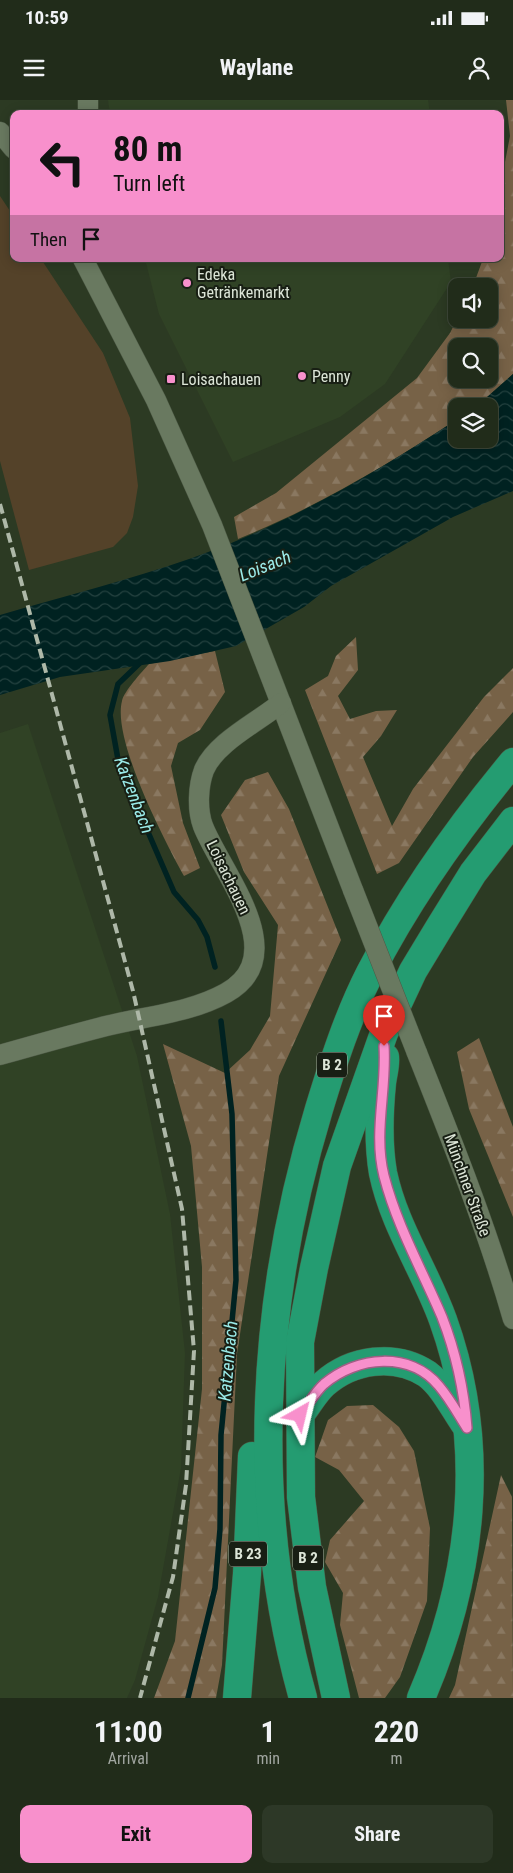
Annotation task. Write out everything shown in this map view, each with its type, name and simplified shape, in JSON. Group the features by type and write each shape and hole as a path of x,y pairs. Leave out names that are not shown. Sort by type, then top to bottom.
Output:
{"highway":[{"name":"B 2","path":"303,1698 294,1667 279,1591 270,1499 268,1412 271,1346 284,1254 306,1153 337,1050 369,975 400,918 451,841 513,762"},
{"name":"B 2","path":"336,1698 326,1660 312,1587 301,1497 300,1342 316,1259 337,1166 384,1033 413,971 439,928 473,874 513,821"},
{"path":"384,1033 385,1060 380,1126 384,1174 395,1215 442,1318 456,1358 465,1401 470,1461 467,1539 448,1630 421,1698"},
{"path":"300,1415 323,1385 343,1371 361,1364 379,1361 397,1362 427,1375 440,1386 467,1428"},
{"name":"B 23","path":"236,1698 247,1574 252,1454 268,1412"}],"street":[{"path":"0,132 10,143"},
{"name":"Münchner Straße","path":"85,262 156,400 212,525 460,1163 501,1278 513,1319"},
{"name":"Loisachauen","path":"0,1055 107,1026 198,1006 228,992 242,980 254,960 254,938 248,913 203,826 198,806 204,770 214,754 281,703"}],"shaded area":[{"path":"108,100 428,100 429,110 109,110"},
{"path":"0,196 10,211 10,262 43,262 103,353 130,418 138,486 133,517 127,533 113,547 29,570 0,461"},
{"path":"146,262 448,262 450,278 448,278 448,287 385,384 340,417 233,462 159,314"},
{"path":"28,724 137,1056 170,1214 185,1353 181,1468 158,1597 135,1680 127,1698 0,1698 0,733"}],"green space":[{"path":"506,100 513,100 513,374 498,387 498,338 448,338 448,388 497,388 486,398 448,398 448,425 323,500 238,539 234,517 276,493 417,378 452,328 498,328 498,278 476,278 482,262 504,262 504,167 510,136"},
{"path":"356,637 358,670 338,696 350,719 376,711 397,710 381,736 363,757 392,826 413,789 484,697 513,668 513,712 473,757 399,863 377,874 305,690 328,676 336,656"},
{"path":"215,651 225,692 200,730 178,743 171,766 183,823 200,868 184,876 164,839 132,764 121,718 122,701 130,687 149,664"},
{"path":"268,772 289,809 341,940 279,1076 237,1354 222,1665 216,1698 154,1698 175,1641 202,1389 202,1267 191,1146 163,1044 225,1073 250,1050 270,1016 278,925 244,872 221,815 245,780"},
{"path":"479,1038 513,1127 513,1217 469,1109 457,1052"},
{"path":"373,1405 399,1427 414,1451 430,1528 427,1601 400,1677 385,1698 359,1698 340,1625 343,1593 325,1562 330,1540 364,1501 339,1470 315,1457 328,1420 347,1406"},
{"path":"501,1475 512,1497 513,1698 449,1698 455,1685"}],"water":[{"name":"Loisach","path":"513,374 513,491 453,517 331,586 304,607 236,646 170,661 60,677 0,695 0,615 120,581 227,545 328,497 393,460 448,425 448,448 498,448 498,398 486,398"}],"waterway":[{"name":"Katzenbach","path":"143,660 118,684 110,715 119,765 174,892 198,920 207,937 215,967"},
{"name":"Katzenbach","path":"188,1698 215,1588 220,1529 221,1435 236,1280 232,1114 221,1021"}],"railway":[{"path":"0,504 133,991 182,1209 194,1351 186,1485 173,1577 140,1698"}],"place":[{"name":"Edeka Getränkemarkt","path":"187,283"},
{"name":"Penny","path":"302,376"},
{"name":"Loisachauen","path":"171,379"}],"route":[{"path":"300,1415 323,1385 343,1371 361,1364 379,1361 397,1362 413,1367 427,1375 440,1386 467,1428 465,1401 456,1358 442,1318 395,1215 384,1174 380,1145 382,1082 385,1060 384,1046"}]}
